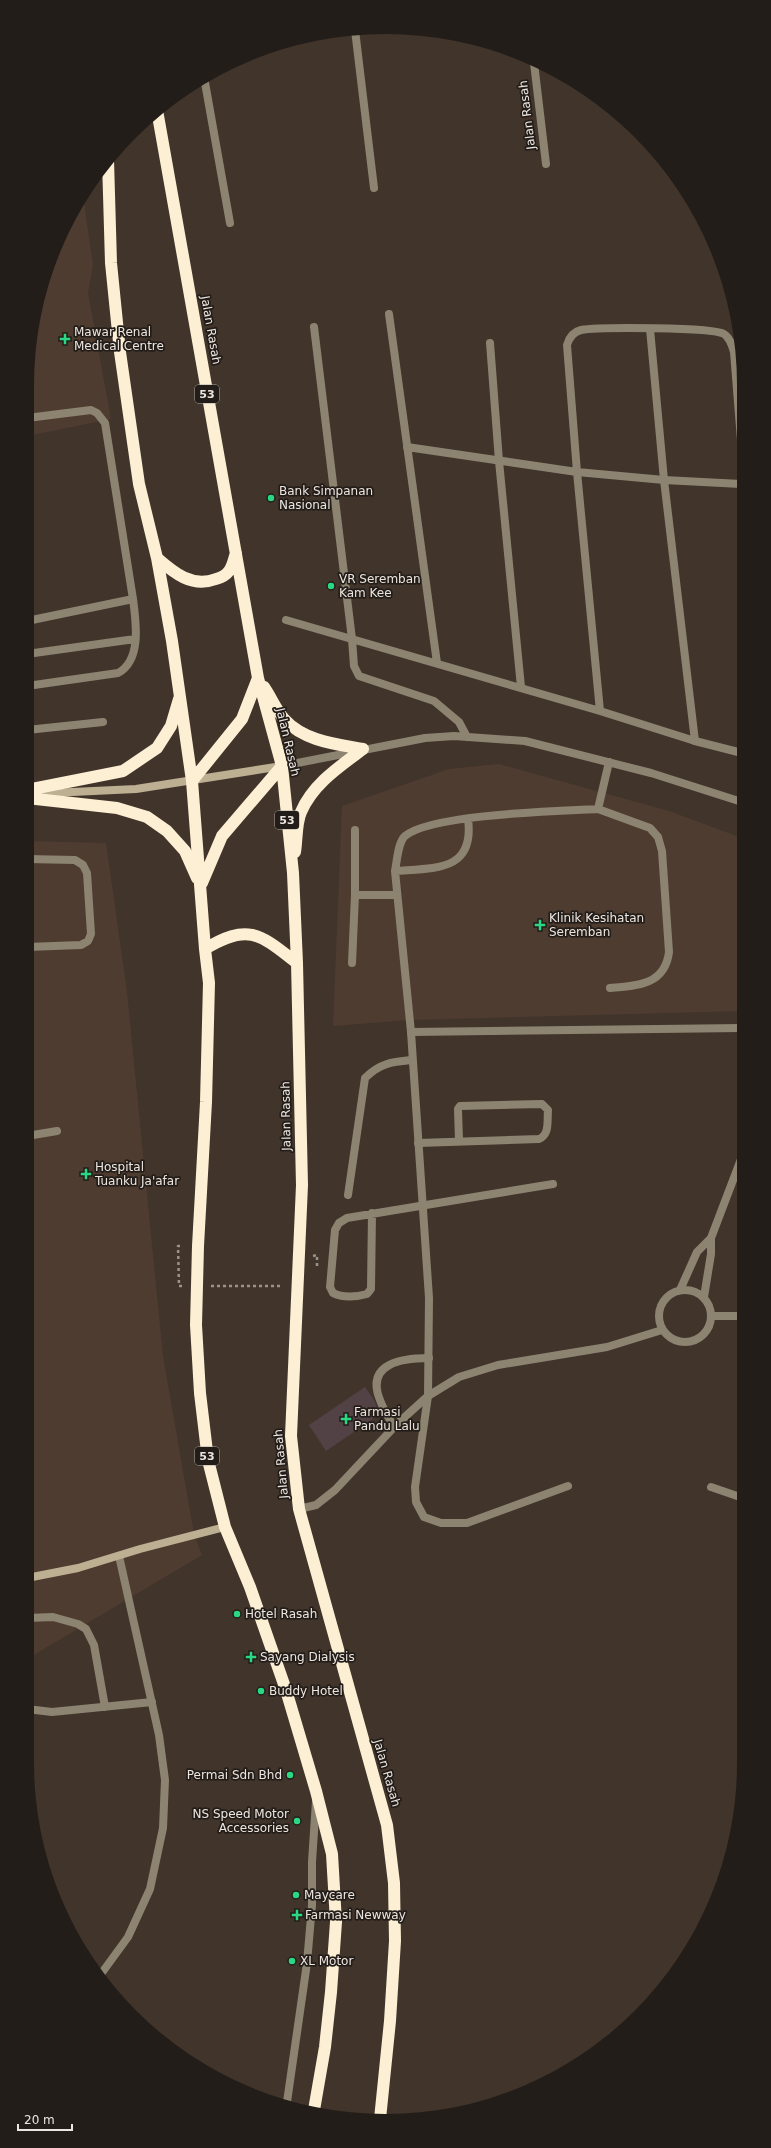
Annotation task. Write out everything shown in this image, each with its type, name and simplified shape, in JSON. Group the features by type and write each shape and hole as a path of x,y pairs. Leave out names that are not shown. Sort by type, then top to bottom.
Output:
{"highway":[{"name":"Jalan Rasah","path":"158,118 258,678 282,766 293,873 297,963 302,1185 291,1436 299,1509 387,1825 394,1883 395,1941 390,2021 381,2114"},
{"name":"53","path":"108,170 111,263 120,352 139,484 157,558 180,696 192,781 205,949 210,983 196,1325 200,1393 208,1460 225,1527 250,1587 281,1675 316,1791 332,1854 336,1922 332,1992 325,2047 315,2106"},
{"path":"157,558 175,573 185,578 198,582 209,582 221,578 229,571 236,552"},
{"path":"258,678 284,719 303,735 329,743 363,749"},
{"path":"192,781 242,718 258,678"},
{"path":"34,789 124,771 157,748 171,726 180,696"},
{"path":"293,873 300,813 314,791 327,777 363,749"},
{"path":"200,886 222,836 282,766"},
{"path":"34,799 117,808 147,817 167,831 185,851 200,886"},
{"path":"205,949 220,940 234,935 250,934 265,938 297,963"}],"street":[{"path":"356,36 374,188"},
{"name":"Jalan Rasah","path":"535,67 546,164"},
{"path":"205,84 230,224"},
{"path":"389,314 437,663"},
{"path":"314,327 354,666 359,676 434,701 464,727 467,737"},
{"path":"650,329 664,480 695,741"},
{"path":"600,711 577,472 567,345 568,339 580,330 716,330 729,339 734,352 737,390"},
{"path":"490,343 499,461 520,687"},
{"path":"34,417 91,410 102,418 133,599 135,639 132,661 127,668 118,673 34,685"},
{"path":"407,447 577,472 664,480 737,484"},
{"path":"34,620 133,599"},
{"path":"286,620 520,687 695,741 737,752"},
{"path":"34,653 135,639"},
{"path":"34,729 103,722"},
{"path":"34,794 136,789 282,766 425,738 467,737 525,740 651,773 737,800"},
{"path":"598,809 609,762"},
{"path":"568,1486 467,1523 441,1523 424,1517 416,1502 415,1487 428,1396 428,1298 411,1032 395,871 398,854 404,837 421,827 468,819 598,809 650,828 658,837 662,851 669,952 667,964 663,973 654,979 632,986 610,988"},
{"path":"395,871 434,868 447,865 459,856 468,846 468,819"},
{"path":"352,963 355,895 355,830"},
{"path":"34,859 75,860 83,865 87,873 91,934 88,941 81,945 34,947"},
{"path":"355,895 397,895"},
{"path":"411,1032 737,1028"},
{"path":"348,1195 365,1078 374,1069 386,1063 412,1060"},
{"path":"418,1143 544,1137 546,1134 548,1110 542,1104 460,1106 458,1109 459,1141"},
{"path":"34,1135 57,1131"},
{"path":"680,1290 697,1252 710,1238 737,1169"},
{"path":"372,1213 371,1289 367,1294 360,1296 338,1296 332,1293 330,1287 335,1230 339,1223 348,1218 372,1213 423,1204 554,1184"},
{"path":"704,1297 711,1254 710,1238"},
{"path":"689,1289 704,1297 709,1304 711,1316 708,1329 694,1341 676,1341 668,1337 662,1330 658,1317 660,1304 669,1295 680,1290 689,1289"},
{"path":"711,1316 737,1316"},
{"path":"299,1509 316,1505 335,1490 394,1427 428,1396 460,1377 498,1365 607,1347 662,1330"},
{"path":"394,1427 379,1399 377,1379 381,1370 400,1360 429,1358"},
{"path":"711,1487 737,1496"},
{"path":"34,1577 78,1568 225,1527"},
{"path":"103,1971 128,1937 150,1889 163,1828 165,1780 159,1735 119,1556"},
{"path":"34,1618 53,1617 78,1624 86,1629 94,1645 105,1707"},
{"path":"34,1710 52,1712 152,1702"},
{"path":"287,2100 298,2034 312,1905 312,1862 316,1791"}],"path":[{"path":"178,1246 179,1286 187,1286"},
{"path":"210,1286 287,1286"}],"shaded area":[{"name":"Mawar Renal Medical Centre","path":"84,205 93,265 88,293 111,419 34,435 35,363 41,317 46,295 61,251 70,230"},
{"name":"Klinik Kesihatan Seremban","path":"499,764 669,811 737,836 737,1011 409,1020 333,1026 342,806 449,769"},
{"name":"Hospital Tuanku Ja'afar","path":"34,841 106,843 127,992 163,1356 194,1534 202,1555 34,1655"}],"building":[{"name":"Farmasi Pandu Lalu","path":"365,1387 374,1400 380,1414 326,1451 309,1425"}],"place":[{"name":"Mawar Renal Medical Centre","path":"65,339"},
{"name":"Bank Simpanan Nasional","path":"271,498"},
{"name":"VR Seremban Kam Kee","path":"331,586"},
{"name":"Klinik Kesihatan Seremban","path":"540,925"},
{"name":"Hospital Tuanku Ja'afar","path":"86,1174"},
{"name":"Farmasi Pandu Lalu","path":"346,1419"},
{"name":"Hotel Rasah","path":"237,1614"},
{"name":"Sayang Dialysis","path":"251,1657"},
{"name":"Buddy Hotel","path":"261,1691"},
{"name":"Permai Sdn Bhd","path":"290,1775"},
{"name":"NS Speed Motor Accessories","path":"297,1821"},
{"name":"Maycare","path":"296,1895"},
{"name":"Farmasi Newway","path":"297,1915"},
{"name":"XL Motor","path":"292,1961"}]}
